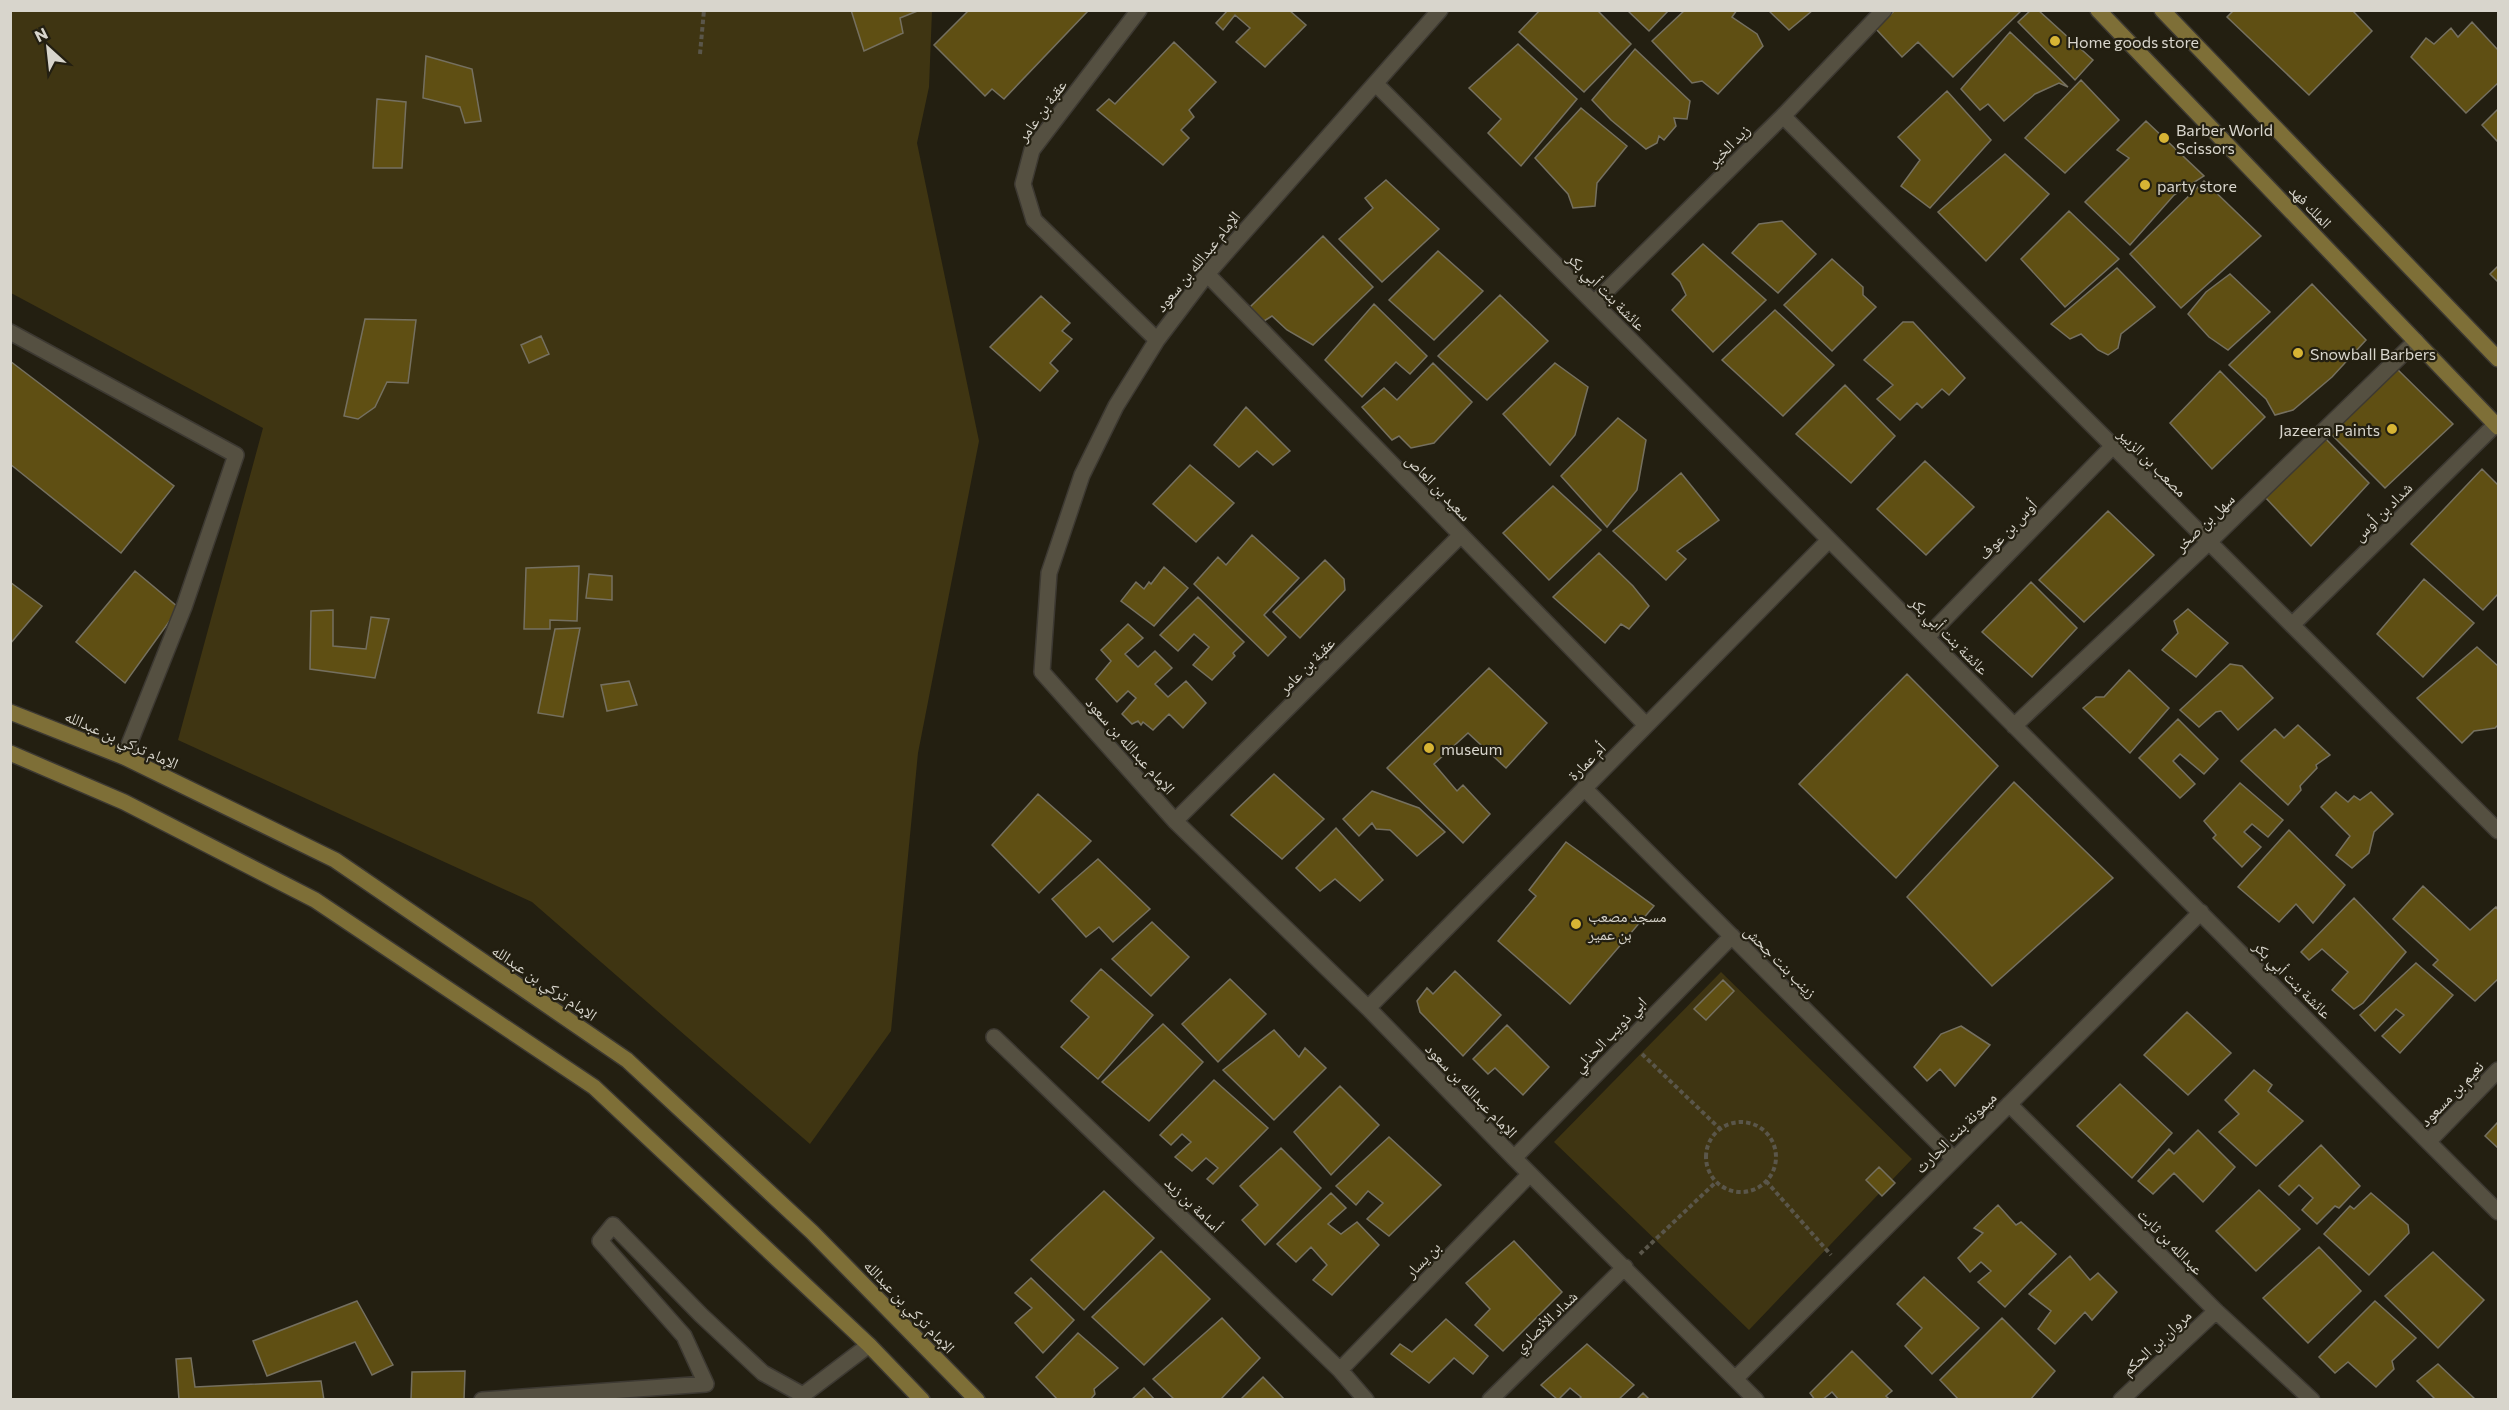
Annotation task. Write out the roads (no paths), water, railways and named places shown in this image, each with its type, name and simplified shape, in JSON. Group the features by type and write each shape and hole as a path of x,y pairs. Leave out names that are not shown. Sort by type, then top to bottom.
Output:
{"street":[{"name":"عقبة بن عامر","path":"1138,10 1032,150 1023,184 1034,220 1157,340"},
{"name":"الإمام عبدالله بن سعود","path":"1440,10 1207,274 1157,340 1116,406 1082,475 1049,573 1042,672 1175,821 1368,1008 1756,1400"},
{"name":"زيد الخير","path":"1594,303 1782,116 1884,10"},
{"name":"الملك فهد","path":"2098,10 2497,426"},
{"name":"الملك فهد","path":"2162,10 2499,359"},
{"name":"عائشة بنت أبي بكر","path":"1376,84 2499,1212"},
{"name":"مصعب بن الزبير","path":"1782,116 2499,831"},
{"name":"سعيد بن العاص","path":"1207,274 1647,725"},
{"path":"10,332 236,455 184,607 124,757"},
{"name":"سهل بن صخر","path":"2014,726 2208,543 2416,341"},
{"name":"شداد بن أوس","path":"2293,624 2497,426"},
{"name":"أوس بن عوف","path":"1927,637 2112,447"},
{"name":"عقبة بن عامر","path":"1175,821 1461,535"},
{"name":"أم عمارة","path":"1368,1008 1829,540"},
{"name":"الإمام تركي بن عبدالله","path":"10,712 124,757 335,860 627,1060 812,1232 976,1400"},
{"path":"10,753 124,802 315,900 594,1086 869,1345 922,1400"},
{"name":"زينب بنت جحش","path":"1584,788 1954,1159"},
{"name":"ميمونة بنت الحارث","path":"1735,1379 2201,912"},
{"name":"ابي ذويب الحذلي","path":"1514,1158 1732,936"},
{"name":"أسامة بن زيد","path":"994,1037 1340,1370 1366,1400"},
{"name":"نعيم بن مسعود","path":"2428,1141 2499,1070"},
{"name":"عبدالله بن ثابت","path":"2009,1104 2216,1311 2312,1400"},
{"name":"بن يسار","path":"1340,1370 1530,1174"},
{"path":"482,1400 706,1384 684,1336 600,1241 613,1225 701,1315 763,1373 803,1395 869,1345"},
{"name":"شداد الأنصاري","path":"1490,1400 1625,1268"},
{"name":"مروان بن الحكم","path":"2121,1400 2216,1311"}],"place":[{"name":"Home goods store","path":"2055,41"},
{"name":"Barber World Scissors","path":"2164,138"},
{"name":"party store","path":"2145,185"},
{"name":"Snowball Barbers","path":"2298,353"},
{"name":"Jazeera Paints","path":"2392,429"},
{"name":"museum","path":"1429,748"},
{"name":"مسجد مصعب بن عمير","path":"1576,924"}]}
